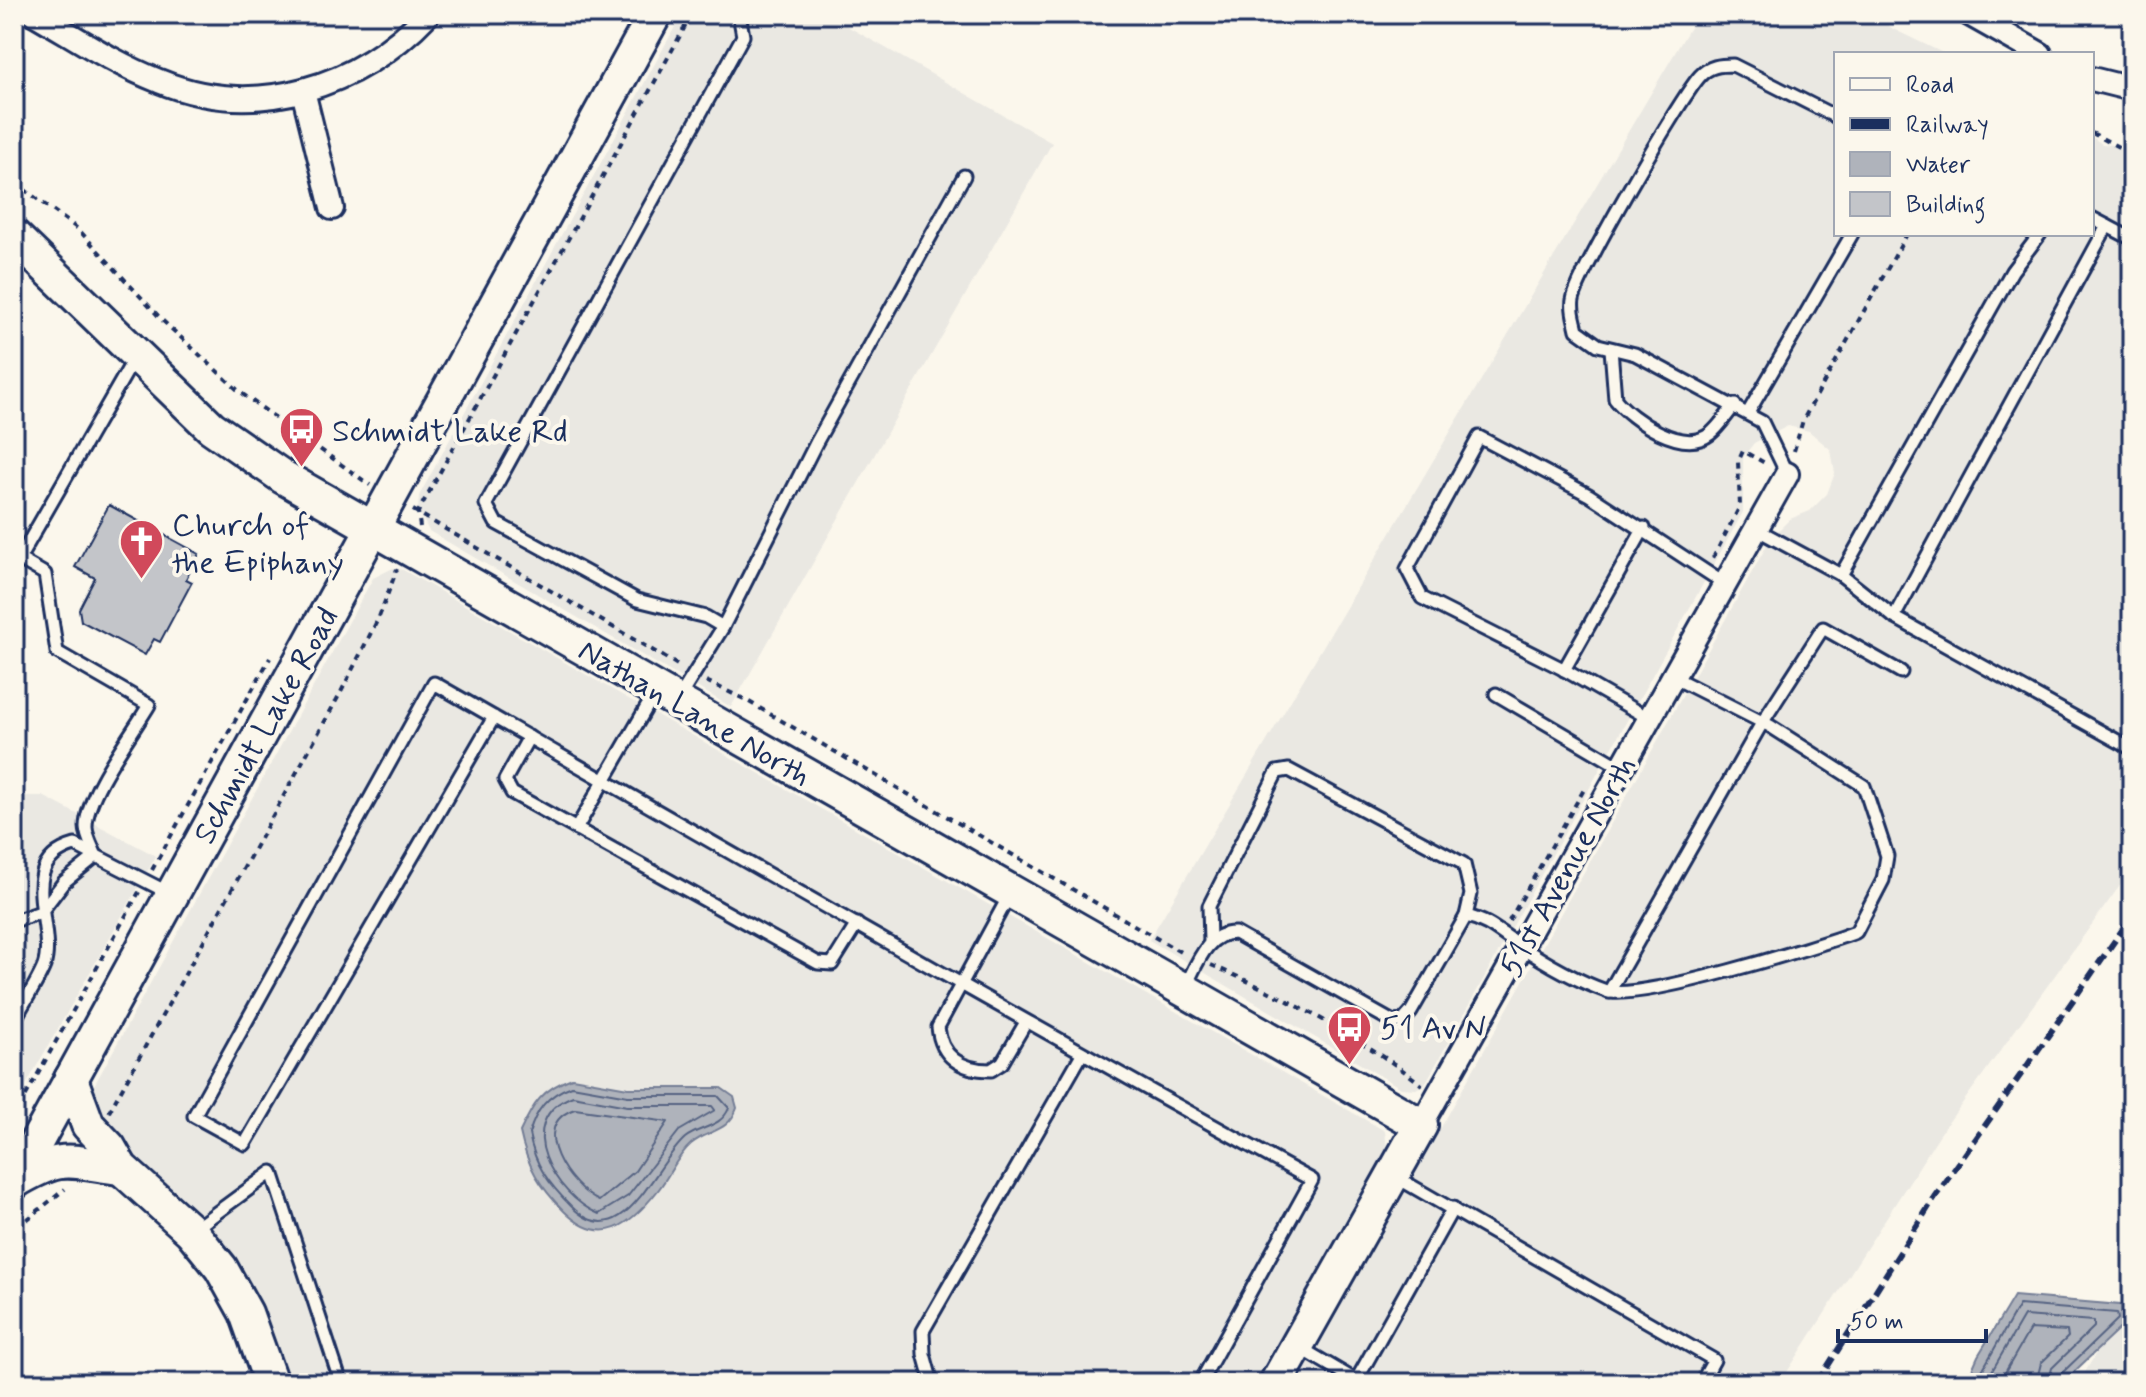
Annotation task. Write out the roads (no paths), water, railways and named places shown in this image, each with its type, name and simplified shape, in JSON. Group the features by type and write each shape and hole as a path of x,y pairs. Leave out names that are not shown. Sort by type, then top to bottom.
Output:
{"street":[{"path":"35,14 161,83 206,94 255,97 303,91 339,80 375,60 428,14"},
{"name":"Schmidt Lake Road","path":"14,1182 71,1079 159,888 361,522 392,498 655,14"},
{"path":"1969,14 2036,52"},
{"path":"2094,80 2132,89"},
{"path":"303,91 332,208"},
{"name":"Nathan Lane North","path":"14,236 189,407 236,447 408,549 1183,989 1429,1111"},
{"name":"51st Avenue North","path":"1276,1383 1787,474"},
{"path":"71,1079 88,1125 89,1147"},
{"path":"89,1147 121,1168 191,1231 221,1268 246,1313 271,1383"},
{"path":"14,1182 89,1147"}],"lane":[{"path":"723,627 706,617 637,600 496,523 486,504 743,36 739,14"},
{"path":"1787,474 1762,422 1635,354 1611,349 1577,330 1573,300 1603,240 1699,77 1718,65 1733,65 1834,116"},
{"path":"576,829 603,779 667,696 693,673 723,627 816,443 964,176"},
{"path":"2094,219 2132,239"},
{"path":"1894,617 2107,226"},
{"path":"1748,413 1851,236"},
{"path":"1841,575 2012,271 2038,236"},
{"path":"1611,349 1615,399 1668,437 1688,441 1700,439 1710,434 1735,405"},
{"path":"96,856 85,829 88,815 149,705 57,652 45,574 17,558 137,354"},
{"path":"1650,719 1564,670 1422,598 1407,569 1479,437 1644,528 1725,584"},
{"path":"1564,670 1644,528"},
{"path":"1756,529 1841,575 1894,617 2132,749"},
{"path":"1609,992 1762,723 1823,628 1901,672"},
{"path":"1466,916 1486,920 1522,947 1609,992 1643,991 1796,954 1856,932 1883,880 1887,856 1864,786 1762,723 1673,677"},
{"path":"494,717 245,1144 194,1116 434,683 494,717 603,779 857,924 1082,1054 1312,1180 1200,1383"},
{"path":"1496,694 1622,768"},
{"path":"529,737 505,780 512,793 818,963 832,964 857,924"},
{"path":"1183,989 1210,942 1225,932 1235,933 1393,1022 1403,1021 1466,916 1471,894 1464,864 1289,770 1277,772 1209,906 1210,942"},
{"path":"14,1021 45,964 41,876 50,859 63,848 75,845 159,888"},
{"path":"14,921 41,912 64,882 96,856"},
{"path":"1011,892 938,1027 939,1043 948,1057 976,1070 991,1070 1002,1063 1026,1022"},
{"path":"932,1383 924,1354 923,1331 1082,1054"},
{"path":"191,1231 272,1172 341,1383"},
{"path":"1392,1175 1714,1360 1701,1383"},
{"path":"1296,1346 1358,1382 1453,1208"}],"water":[{"path":"572,1078 628,1088 721,1088 734,1097 737,1108 729,1122 686,1149 659,1189 637,1213 615,1228 591,1229 564,1211 541,1184 526,1155 520,1132 540,1099 553,1087"},
{"path":"2014,1296 2132,1306 2132,1317 2062,1383 1966,1383 1978,1356"}],"railway":[{"path":"1817,1383 1935,1197 2132,916"}],"place":[{"name":"Schmidt Lake Rd","path":"301,469"},
{"name":"Church of the Epiphany","path":"141,581"},
{"name":"51 Av N","path":"1349,1066"}]}
